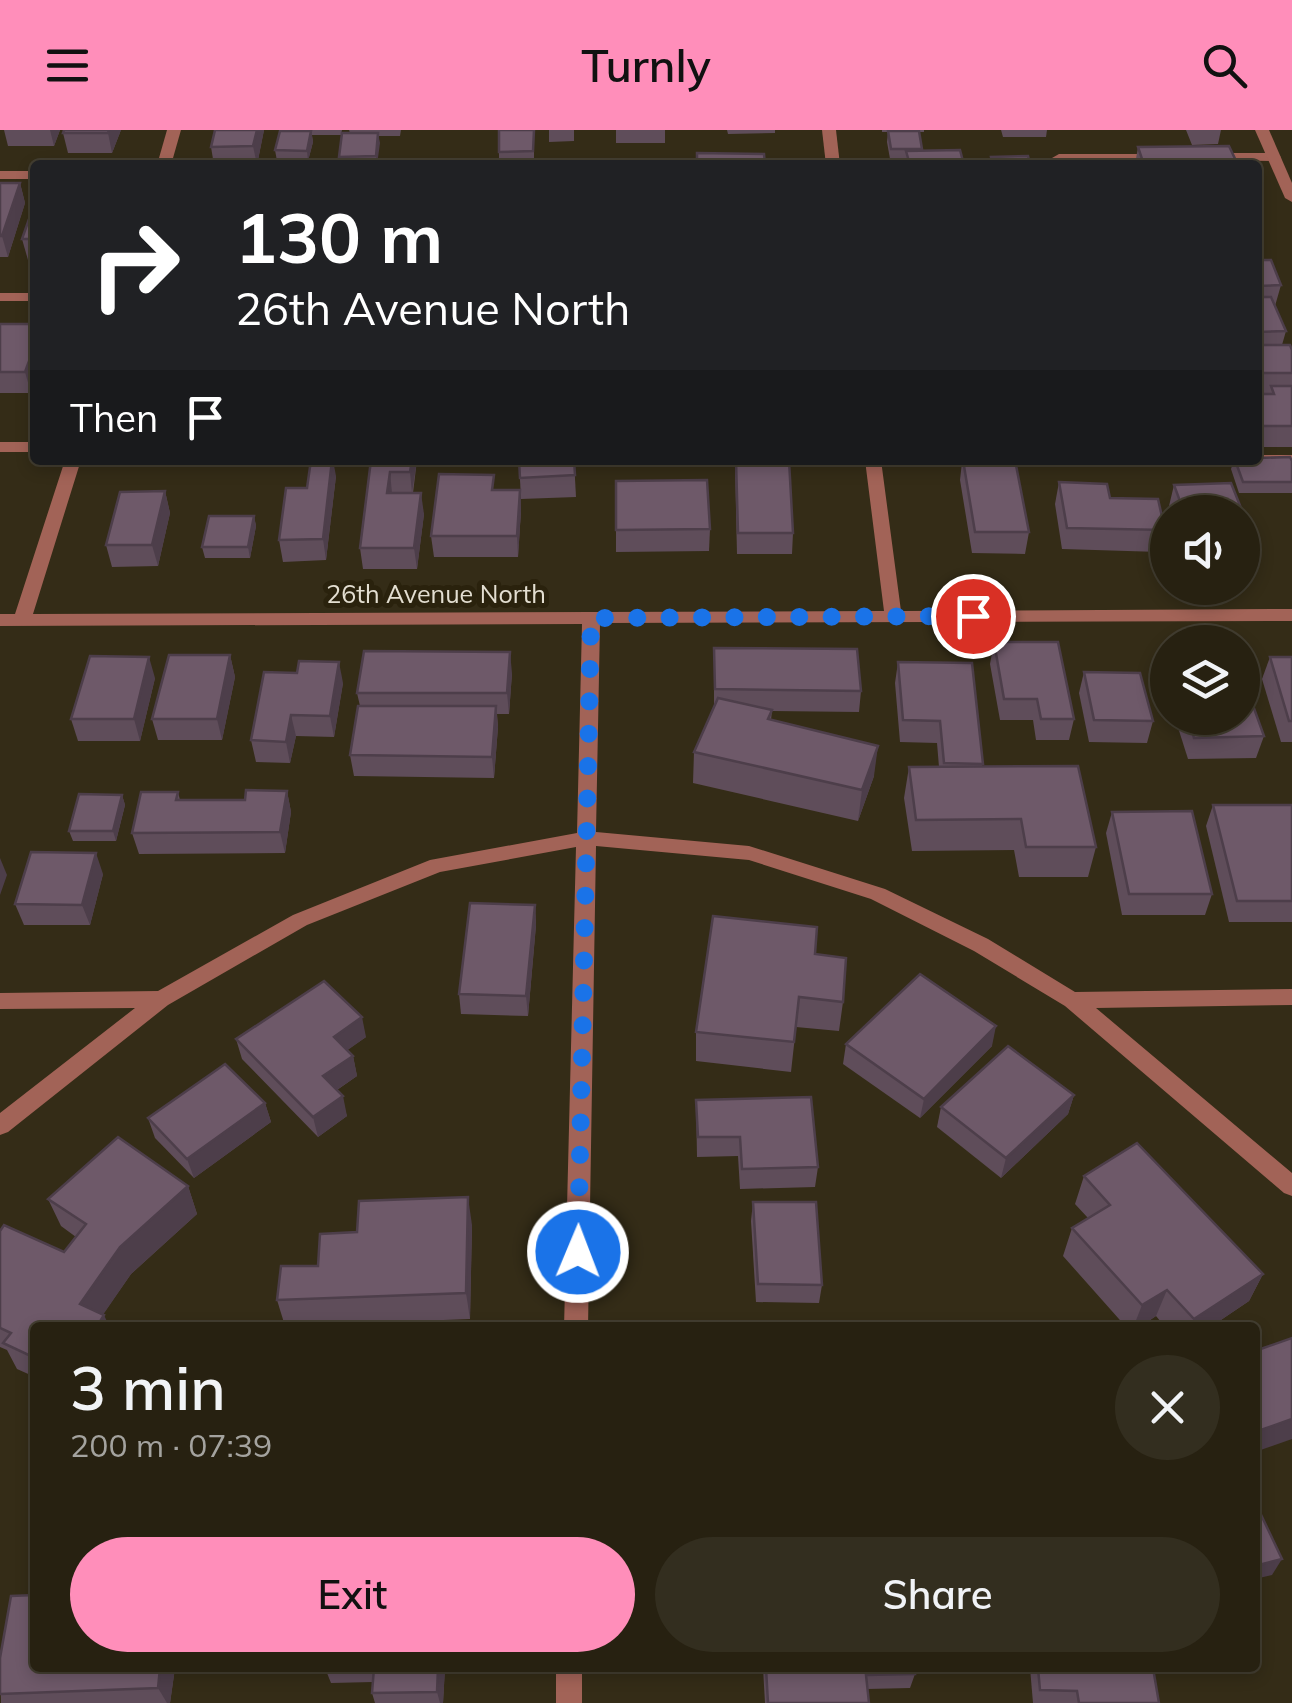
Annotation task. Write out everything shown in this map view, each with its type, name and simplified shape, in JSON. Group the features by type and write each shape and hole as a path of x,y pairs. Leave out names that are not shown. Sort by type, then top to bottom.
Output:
{"street":[{"path":"165,160 174,130"},
{"path":"829,130 833,160"},
{"path":"1262,130 1292,198"},
{"path":"1196,158 1274,157"},
{"path":"1060,160 1176,158"},
{"path":"0,175 30,175"},
{"path":"0,297 30,297"},
{"path":"0,448 30,447"},
{"path":"1262,460 1292,460"},
{"path":"22,620 71,465"},
{"path":"873,465 893,616"},
{"name":"26th Avenue North","path":"0,620 1292,615"},
{"path":"576,1322 591,618"},
{"path":"0,1126 160,998 300,920 437,864 586,838 749,853 878,894 982,945 1072,1000 1292,1186"},
{"path":"1072,1000 1292,997"},
{"path":"0,1001 160,998"},
{"path":"569,1703 570,1672"}],"building":[{"path":"64,130 109,130 63,133"},
{"path":"215,130 257,130 253,146 211,147"},
{"path":"499,130 534,130 533,151 499,152"},
{"path":"280,131 311,131 307,151 275,150"},
{"path":"888,131 919,131 922,149 891,149"},
{"path":"342,133 378,133 376,156 339,157"},
{"path":"1229,146 1236,160 1142,160 1138,147"},
{"path":"960,150 963,160 909,160 906,151"},
{"path":"697,153 764,154 765,160 697,160"},
{"path":"1028,156 1029,160 992,160 991,157"},
{"path":"0,183 20,183 2,236 0,236"},
{"path":"30,216 30,239 22,239"},
{"path":"1262,260 1271,260 1281,285 1262,286"},
{"path":"1262,297 1271,297 1286,331 1262,332"},
{"path":"0,324 30,324 30,358 25,372 0,372"},
{"path":"1262,345 1290,345 1292,373 1262,373"},
{"path":"1271,386 1292,386 1292,426 1262,426 1262,394 1274,394"},
{"path":"1290,457 1292,482 1243,482 1237,465 1262,465 1262,458"},
{"path":"310,465 331,465 323,539 279,540 286,488 307,488"},
{"path":"370,465 411,465 410,472 390,472 387,493 421,493 414,548 360,548"},
{"path":"519,465 574,465 575,475 520,478"},
{"path":"736,465 789,465 793,533 738,533"},
{"path":"964,465 1016,465 1029,532 975,532"},
{"path":"439,474 494,475 492,490 520,490 517,536 431,536"},
{"path":"707,480 710,529 616,530 616,481"},
{"path":"1059,482 1107,484 1110,498 1150,499 1150,530 1067,528"},
{"path":"1231,483 1236,495 1178,495 1174,485"},
{"path":"165,491 152,545 106,545 120,492"},
{"path":"209,516 254,516 248,547 202,547"},
{"path":"994,642 1058,642 1074,719 1041,719 1037,699 1004,699"},
{"path":"714,648 857,649 861,691 715,689"},
{"path":"364,651 510,652 507,693 357,693"},
{"path":"169,655 230,655 217,719 152,719"},
{"path":"90,656 149,657 134,719 71,719"},
{"path":"1270,657 1292,657 1292,721 1289,721"},
{"path":"299,661 339,662 330,716 291,715 286,742 251,740 264,672 297,673"},
{"path":"898,662 972,663 983,764 944,763 940,721 903,720"},
{"path":"1084,672 1140,673 1150,721 1094,720"},
{"path":"718,698 772,710 768,719 878,746 862,790 694,752"},
{"path":"358,706 496,706 492,757 350,755"},
{"path":"1260,725 1264,736 1193,735 1260,735"},
{"path":"1078,766 1096,847 1026,847 1021,819 916,820 909,767"},
{"path":"246,790 287,791 280,832 132,833 141,792 178,792 176,800 245,800"},
{"path":"79,794 122,795 113,831 69,831"},
{"path":"1213,805 1292,805 1292,901 1237,901"},
{"path":"1192,811 1212,894 1129,894 1112,812"},
{"path":"31,852 96,853 82,905 15,904"},
{"path":"470,903 535,905 526,996 459,994"},
{"path":"713,916 817,927 815,954 846,958 843,1002 799,997 794,1042 696,1032"},
{"path":"920,974 996,1026 924,1099 846,1044"},
{"path":"324,981 362,1017 334,1037 353,1056 323,1076 343,1096 313,1117 236,1039"},
{"path":"1008,1046 1074,1095 1006,1158 941,1107"},
{"path":"225,1064 265,1103 187,1159 148,1118"},
{"path":"811,1097 818,1167 742,1169 740,1137 698,1137 696,1100"},
{"path":"118,1137 188,1186 120,1247 80,1304 104,1315 100,1322 30,1322 30,1356 3,1343 11,1333 0,1328 0,1231 4,1225 64,1252 86,1224 48,1199"},
{"path":"1137,1143 1263,1274 1194,1319 1167,1290 1142,1305 1072,1228 1110,1205 1084,1176"},
{"path":"468,1197 466,1293 277,1300 281,1266 318,1266 320,1234 357,1232 359,1201"},
{"path":"753,1202 816,1202 822,1285 758,1284"},
{"path":"1292,1338 1292,1419 1260,1430 1260,1349"},
{"path":"1260,1513 1282,1559 1260,1565"},
{"path":"30,1595 30,1672 160,1672 158,1688 0,1694 0,1658 11,1596"},
{"path":"374,1672 438,1672 437,1692 372,1693"},
{"path":"766,1672 915,1672 866,1675 869,1703 768,1703"},
{"path":"1038,1672 1154,1672 1159,1703 1079,1703 1077,1691 1040,1690"}],"route":[{"path":"578,1252 591,618 973,616"}]}
